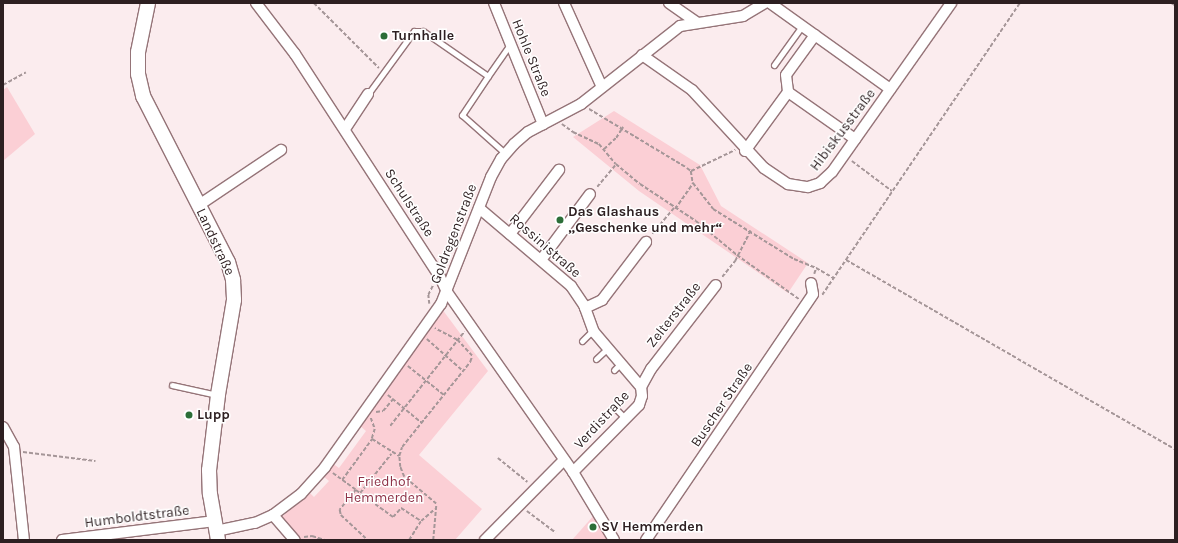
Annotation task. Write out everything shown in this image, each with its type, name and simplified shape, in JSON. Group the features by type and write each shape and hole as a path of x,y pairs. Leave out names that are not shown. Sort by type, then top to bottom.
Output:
{"street":[{"name":"Landstraße","path":"148,3 138,52 141,88 146,103 228,262 234,286 209,470 216,531"},
{"name":"Schulstraße","path":"256,3 292,48 440,277 447,292"},
{"name":"Hohle Straße","path":"494,3 543,124"},
{"path":"564,3 602,87"},
{"path":"669,3 696,22"},
{"name":"Goldregenstraße","path":"216,531 255,523 273,515 301,494 325,467 433,317 447,292 494,171 505,153 523,136 581,104 680,26 696,22 743,16 765,3"},
{"path":"770,3 890,89"},
{"name":"Hibiskusstraße","path":"642,55 692,90 744,149 779,179 802,188 814,186 824,181 844,156 951,3"},
{"path":"744,149 788,92 786,76 815,35"},
{"path":"788,92 855,139"},
{"path":"345,129 368,94"},
{"path":"199,205 281,150"},
{"path":"510,234 559,170"},
{"path":"541,260 590,194"},
{"name":"Rossinistraße","path":"479,208 571,286 585,308 593,330 608,348 618,367 641,387"},
{"path":"585,308 604,298 646,242"},
{"name":"Buscher Straße","path":"646,540 807,304 813,294 811,283"},
{"name":"Zelterstraße","path":"655,363 716,285"},
{"path":"447,292 470,327 573,472 614,540"},
{"name":"Verdistraße","path":"573,472 641,402 641,387 655,363"},
{"path":"3,427 12,439 15,452 24,540"},
{"path":"485,540 564,460"},
{"path":"273,515 295,540"},
{"name":"Humboldtstraße","path":"62,540 216,531"}],"lane":[{"path":"774,64 802,26"},
{"path":"368,94 409,34 418,30 488,76"},
{"path":"505,153 462,116 511,43"},
{"path":"582,341 593,330"},
{"path":"596,360 608,348"},
{"path":"172,385 218,395"},
{"path":"616,409 626,419"}],"path":[{"path":"314,3 384,72"},
{"path":"581,104 623,128 691,171 693,183 713,209 800,262 816,268 833,278 1020,3"},
{"path":"1171,3 1175,5"},
{"path":"3,85 26,72"},
{"path":"557,118 573,132 594,141 604,149 616,164 675,208 711,232 737,255 807,304"},
{"path":"604,149 616,138 623,128"},
{"path":"691,171 744,149"},
{"path":"844,156 892,191"},
{"path":"590,194 616,164"},
{"path":"646,242 675,208 693,183"},
{"path":"716,285 737,255 750,231"},
{"path":"846,260 1175,449"},
{"path":"811,283 816,268"},
{"path":"433,317 428,295 440,277"},
{"path":"390,426 457,340 470,327"},
{"path":"422,344 431,332 438,329 457,340 472,354 471,361 402,447 399,456 402,474 436,504 433,540"},
{"path":"426,338 463,370"},
{"path":"403,371 411,360"},
{"path":"407,365 444,395"},
{"path":"390,388 386,394 422,423"},
{"path":"342,480 372,439 375,430 371,416 373,413 383,411 393,399"},
{"path":"372,439 399,456"},
{"path":"15,452 95,460"},
{"path":"360,493 392,453"},
{"path":"498,458 535,489"},
{"path":"325,467 393,517 401,508 421,521"},
{"path":"356,490 340,510 341,515 368,540"},
{"path":"519,505 556,533"},
{"path":"409,540 421,521 435,509"},
{"path":"295,540 312,536 325,540"}],"green space":[{"path":"7,87 35,134 3,161 3,90"},
{"path":"614,111 700,165 721,206 808,263 788,293 639,191 573,137"},
{"name":"Friedhof Hemmerden","path":"442,309 488,371 419,455 482,509 455,540 299,540 281,518 309,492 314,497 329,481 323,476 332,463 339,468 366,431 359,425"},
{"name":"SV Hemmerden","path":"595,514 611,540 572,540"}],"place":[{"name":"Turnhalle","path":"384,36"},
{"name":"Das Glashaus „Geschenke und mehr“","path":"560,220"},
{"name":"Lupp","path":"189,415"},
{"name":"SV Hemmerden","path":"593,527"}]}
